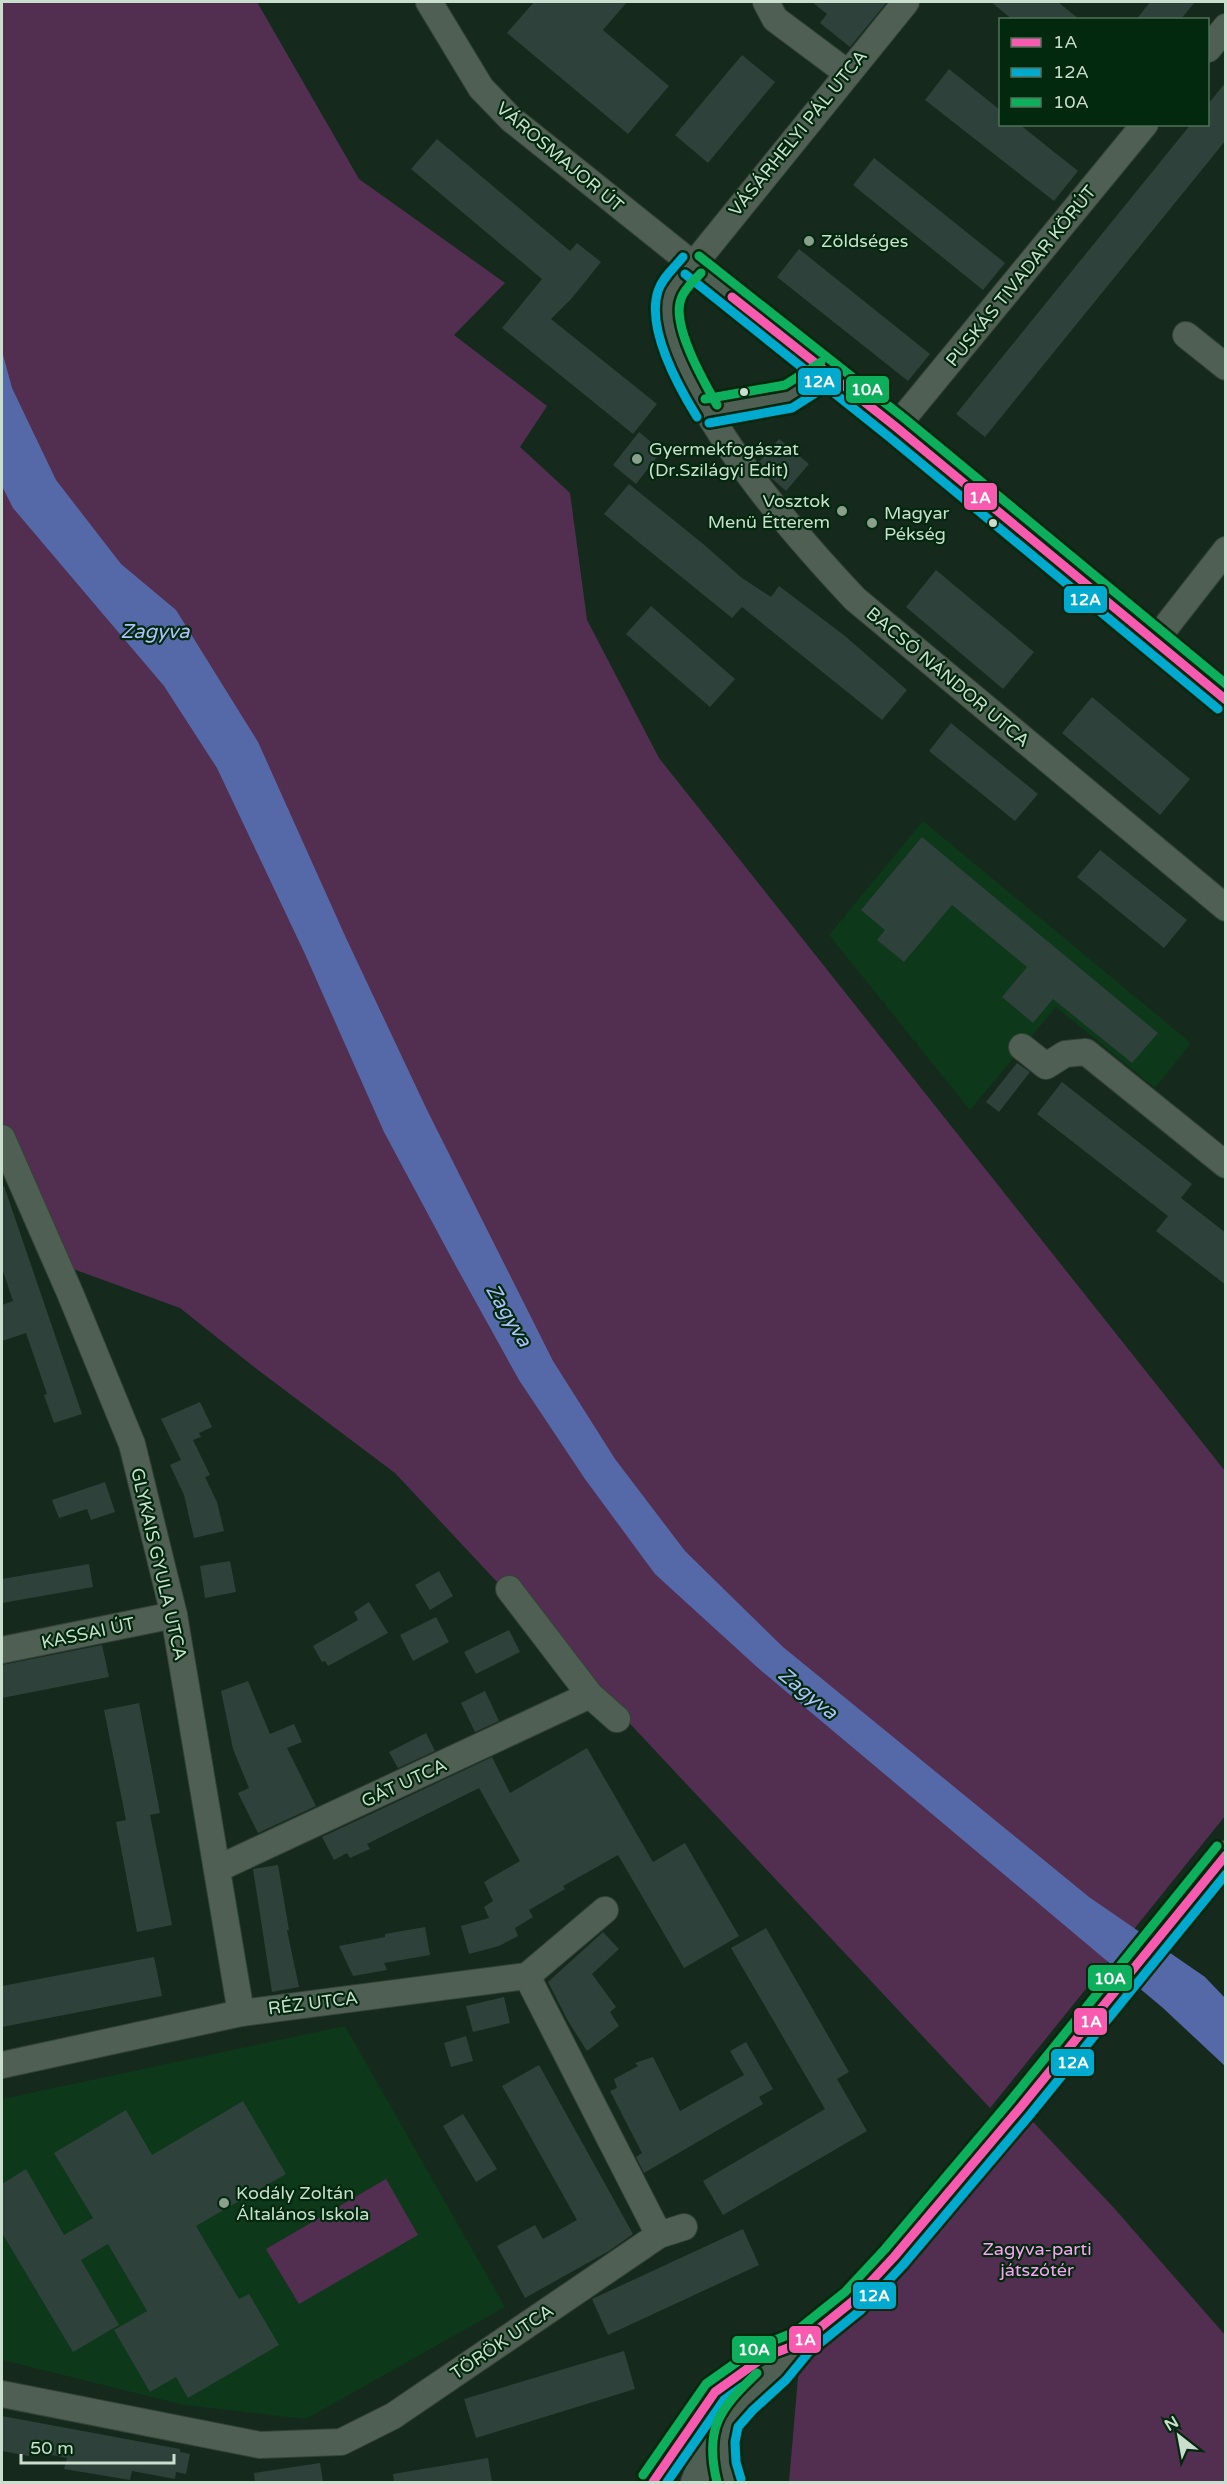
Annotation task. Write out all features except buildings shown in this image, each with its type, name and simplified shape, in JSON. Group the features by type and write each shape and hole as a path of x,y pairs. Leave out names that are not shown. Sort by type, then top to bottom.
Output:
{"street":[{"name":"VÁROSMAJOR ÚT","path":"429,2 481,88 511,119 896,427 1226,700"},
{"path":"766,2 775,19 846,72"},
{"name":"VÁSÁRHELYI PÁL UTCA","path":"692,265 846,72 906,2"},
{"path":"1209,48 1226,27"},
{"name":"PUSKÁS TIVADAR KÖRÚT","path":"896,427 1143,126"},
{"path":"692,265 669,295 668,319 676,347 695,392 707,411 789,396 827,372"},
{"path":"1186,335 1226,367"},
{"name":"BACSÓ NÁNDOR UTCA","path":"707,411 765,494 826,568 855,599 1226,908"},
{"path":"1154,642 1226,550"},
{"path":"1022,1047 1046,1066 1065,1054 1086,1052 1226,1165"},
{"name":"GLYKAIS GYULA UTCA","path":"2,1138 70,1293 132,1444 174,1615 241,2013"},
{"path":"509,1589 590,1695 617,1719"},
{"name":"KASSAI ÚT","path":"2,1650 174,1615"},
{"name":"GÁT UTCA","path":"217,1869 590,1695"},
{"path":"694,2482 709,2445 727,2422 744,2402 777,2372 801,2343 853,2301 874,2279 1023,2104 1226,1854"},
{"path":"605,1910 527,1976 659,2235"},
{"name":"RÉZ UTCA","path":"2,2065 241,2013 527,1976"},
{"name":"TÖRÖK UTCA","path":"2,2394 260,2445 341,2442 393,2416 659,2235 684,2228"},
{"path":"653,2482 715,2392 764,2357 801,2343"},
{"path":"727,2422 723,2441 723,2464 729,2482"}],"shaded area":[{"path":"923,821 1191,1043 1155,1088 1056,1007 970,1110 829,935"},
{"name":"Kodály Zoltán Általános Iskola","path":"345,2026 505,2307 306,2419 184,2405 2,2360 2,2099"}],"green space":[{"path":"2,2 257,2 359,179 505,283 454,335 547,406 520,447 570,493 587,620 659,758 1225,1471 1225,1816 990,2108 395,1473 180,1308 65,1266 2,1152"},
{"name":"Zagyva-parti játszótér","path":"1020,2108 1114,2208 1225,2335 1225,2482 789,2482 801,2343"},
{"path":"386,2179 418,2235 299,2304 266,2249"}],"water":[{"name":"Zagyva","path":"2,351 12,388 56,480 121,564 176,610 258,742 346,938 427,1110 553,1361 615,1459 685,1551 783,1647 1089,1897 1205,1977 1225,1998 1225,2066 1163,2008 757,1667 655,1574 585,1479 519,1380 384,1132 305,954 217,768 164,686 13,508 2,486"}],"transit line":[{"name":"10A","path":"699,256 904,418 1226,684"},
{"name":"12A","path":"683,257 660,286 655,306 656,322 673,373 697,417"},
{"name":"10A","path":"701,273 682,295 679,310 690,353 717,405"},
{"name":"12A","path":"685,274 888,436 1218,709"},
{"name":"1A","path":"732,297 896,427 1226,700"},
{"name":"10A","path":"705,399 785,385 821,362"},
{"name":"12A","path":"709,423 792,408 833,382"},
{"name":"10A","path":"643,2475 706,2384 758,2347 795,2332 845,2292 885,2249 1011,2100 1217,1846"},
{"name":"1A","path":"653,2482 715,2392 764,2357 801,2343 853,2301 894,2257 1020,2108 1226,1855"},
{"name":"12A","path":"741,2479 736,2462 735,2442 738,2427 786,2380 809,2352 861,2310 903,2265 1029,2116 1226,1874"},
{"name":"10A","path":"717,2482 712,2448 718,2421 724,2409 757,2373"},
{"name":"12A","path":"667,2482 724,2400 742,2387"}],"place":[{"name":"Zöldséges","path":"809,241"},
{"name":"Gyermekfogászat (Dr.Szilágyi Edit)","path":"637,459"},
{"name":"Vosztok Menü Étterem","path":"842,511"},
{"name":"Magyar Pékség","path":"872,523"},
{"name":"Kodály Zoltán Általános Iskola","path":"224,2203"}]}
